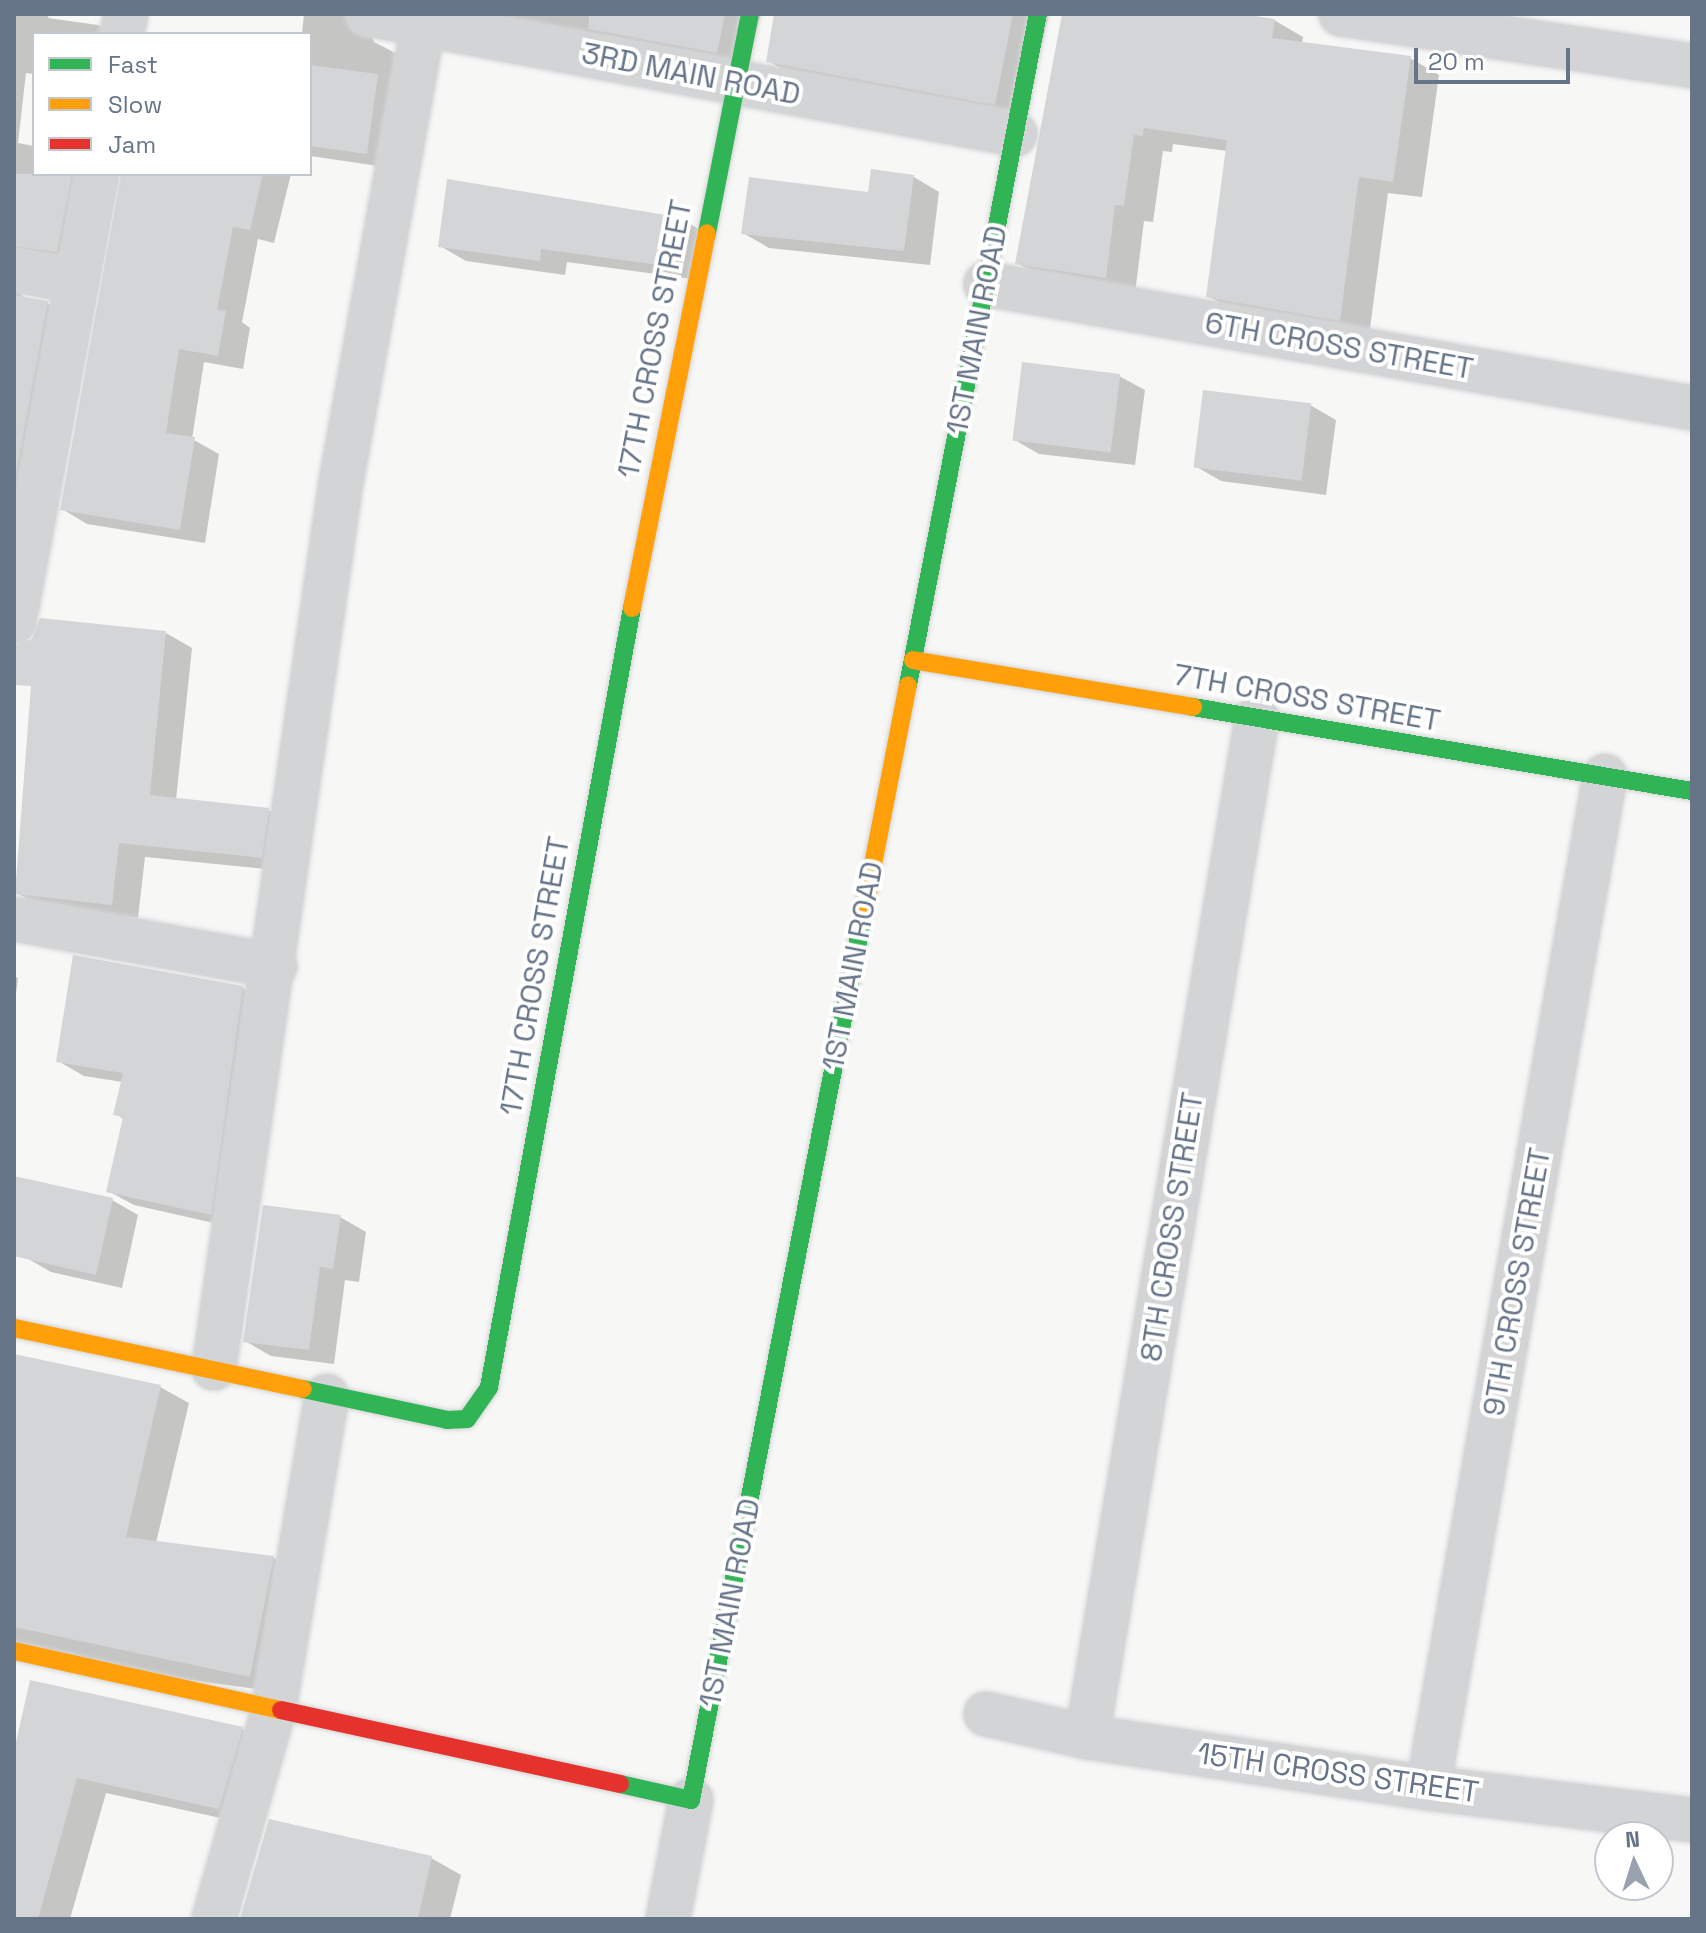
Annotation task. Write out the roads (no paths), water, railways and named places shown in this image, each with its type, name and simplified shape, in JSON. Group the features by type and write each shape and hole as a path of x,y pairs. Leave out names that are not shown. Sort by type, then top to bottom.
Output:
{"street":[{"name":"3RD MAIN ROAD","path":"368,14 424,18 735,83 1015,134"},
{"path":"735,83 750,14"},
{"name":"1ST MAIN ROAD","path":"668,1919 1038,14"},
{"path":"1341,14 1692,66"},
{"path":"214,1368 275,966 340,488 424,18"},
{"name":"17TH CROSS STREET","path":"14,1328 214,1368 327,1396 447,1420 467,1419 489,1387 594,795 735,83"},
{"path":"14,622 27,475 77,281 97,176"},
{"path":"14,270 77,281"},
{"name":"6TH CROSS STREET","path":"986,284 1692,408"},
{"name":"7TH CROSS STREET","path":"913,660 1692,791"},
{"name":"8TH CROSS STREET","path":"1087,1737 1257,718"},
{"name":"9TH CROSS STREET","path":"1428,1788 1605,776"},
{"path":"14,919 275,966"},
{"path":"214,1919 274,1708 327,1396"},
{"path":"14,1651 691,1800"},
{"name":"15TH CROSS STREET","path":"986,1714 1087,1737 1428,1788 1692,1820"}]}
